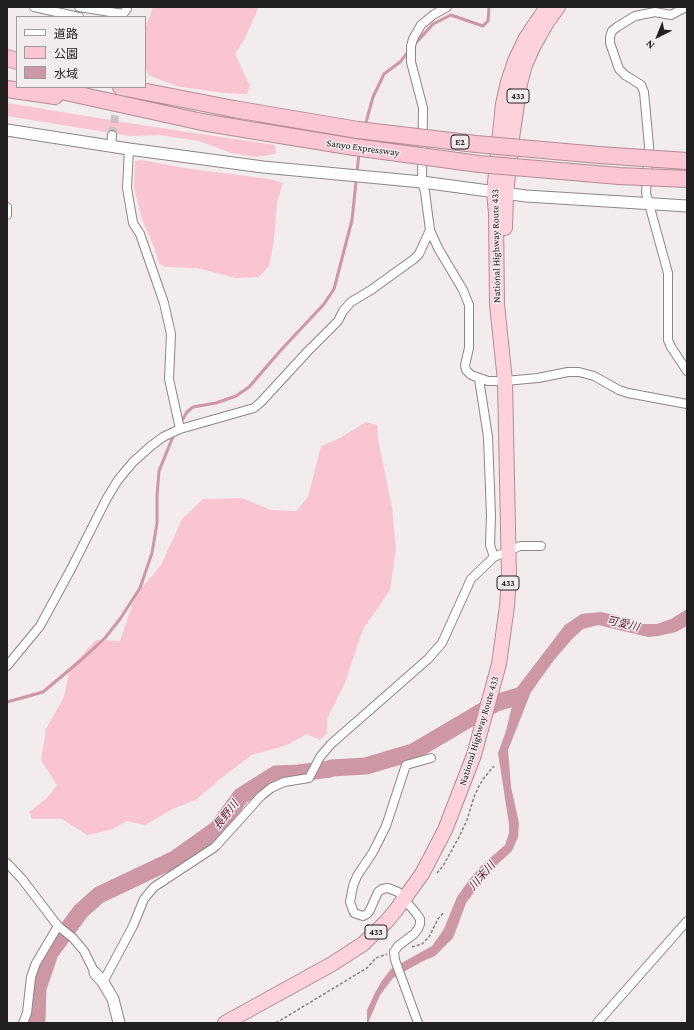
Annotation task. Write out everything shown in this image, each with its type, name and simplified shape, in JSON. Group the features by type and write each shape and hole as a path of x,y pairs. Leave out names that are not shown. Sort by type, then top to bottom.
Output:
{"highway":[{"name":"National Highway Route 433","path":"500,193 503,104 508,82 515,61 526,38 546,7"},
{"name":"National Highway Route 433","path":"225,1023 332,964 348,954 375,933 404,900 422,874 445,830 469,768 499,664 504,635 509,577 505,378 497,304 496,213 525,65 547,22 558,7"},
{"name":"Sanyo Expressway","path":"48,88 147,110 256,131 354,147 479,164 619,176 687,179"},
{"name":"Sanyo Expressway","path":"126,88 234,109 358,130 476,144 687,161"},
{"path":"7,89 147,110"}],"street":[{"path":"34,7 58,10 76,16"},
{"path":"79,7 123,14 127,7"},
{"path":"447,7 421,25 413,39 411,46 411,62 423,108 422,182 425,192 430,230 438,248 463,290 469,305 469,348 465,365 466,370 471,375 488,381 505,378 538,378 568,372 579,372 594,376 619,390 628,393 687,404"},
{"path":"686,7 671,15 655,12 635,16 612,31 610,43 619,69 625,75 641,85 644,92 649,146 646,193 668,273 668,340 687,371"},
{"path":"7,130 129,149 263,167 422,182 500,193 687,206"},
{"path":"111,146 112,135"},
{"path":"129,149 127,188 129,202 133,223 140,234 164,303 171,334 169,379 180,429"},
{"path":"7,207 7,215"},
{"path":"7,666 40,626 107,498 118,480 133,462 163,437 180,429 254,408 338,321 350,302 371,290 419,254 430,230"},
{"path":"479,379 488,437 491,515 490,545 494,557"},
{"path":"103,982 133,926 144,899 154,887 215,847 270,788 284,782 309,778 320,757 331,744 428,659 442,643 471,579 494,557 520,546 541,546"},
{"path":"418,1023 395,956 398,946 414,934 420,924 420,919 395,890 388,888 382,889 378,892 367,914 363,916 354,914 350,902 353,886 357,876 373,852 386,826 406,765 431,758"},
{"path":"7,863 64,930 84,951 95,973 103,982 113,999 119,1023"},
{"path":"597,1023 687,921"},
{"path":"23,1023 27,1013 31,977 36,963 64,930"}],"path":[{"path":"276,1023 367,968 376,958 385,954 395,956"}],"green space":[{"path":"153,7 259,7 244,40 235,54 250,86 247,94 223,93 176,86 148,75 146,70 146,26"},
{"path":"7,103 275,145 276,154 255,157 231,153 199,141 159,135 130,136 7,116"},
{"path":"142,160 184,168 270,179 283,183 277,202 274,240 269,266 259,277 236,278 197,268 165,267 159,263 142,219 134,188 135,161"},
{"path":"366,422 377,425 379,445 392,507 396,550 390,590 363,629 345,683 327,719 327,733 320,740 307,734 287,745 252,755 197,799 171,810 145,825 127,821 110,830 87,835 62,819 32,819 29,812 47,798 57,785 41,760 46,729 64,697 70,668 96,640 120,641 135,596 161,565 182,519 203,499 242,498 271,510 296,511 308,497 321,446 340,438"}],"water":[{"path":"687,609 687,626 676,632 658,636 648,637 598,625 583,629 554,660 531,692 508,750 511,787 519,823 518,837 512,851 489,872 466,903 453,938 435,956 393,978 380,995 367,1023 367,1010 381,982 391,969 432,946 444,929 457,897 469,880 481,866 505,845 509,833 509,824 498,753 506,731 516,689 565,625 581,614 601,612 615,615 632,622 657,624 671,619"}],"waterway":[{"path":"414,45 433,24 451,15 483,26 488,21 489,7"},
{"path":"365,126 373,97 384,74 400,62 409,51"},
{"path":"181,422 187,412 193,407 216,403 236,396 249,387 324,304 334,289 352,220 359,153"},
{"path":"7,702 43,692 80,661 105,638 120,619 140,588 152,553 157,523 159,471 174,434"},
{"name":"長野川","path":"35,1023 37,1020 38,988 50,953 81,911 99,895 175,859 217,829 241,796 276,774 366,766 413,752 496,703 519,696"}],"tunnel":[{"path":"112,135 120,88"}],"water label":[{"name":"可愛川","path":"623,624"},
{"name":"川末川","path":"482,876"}]}
